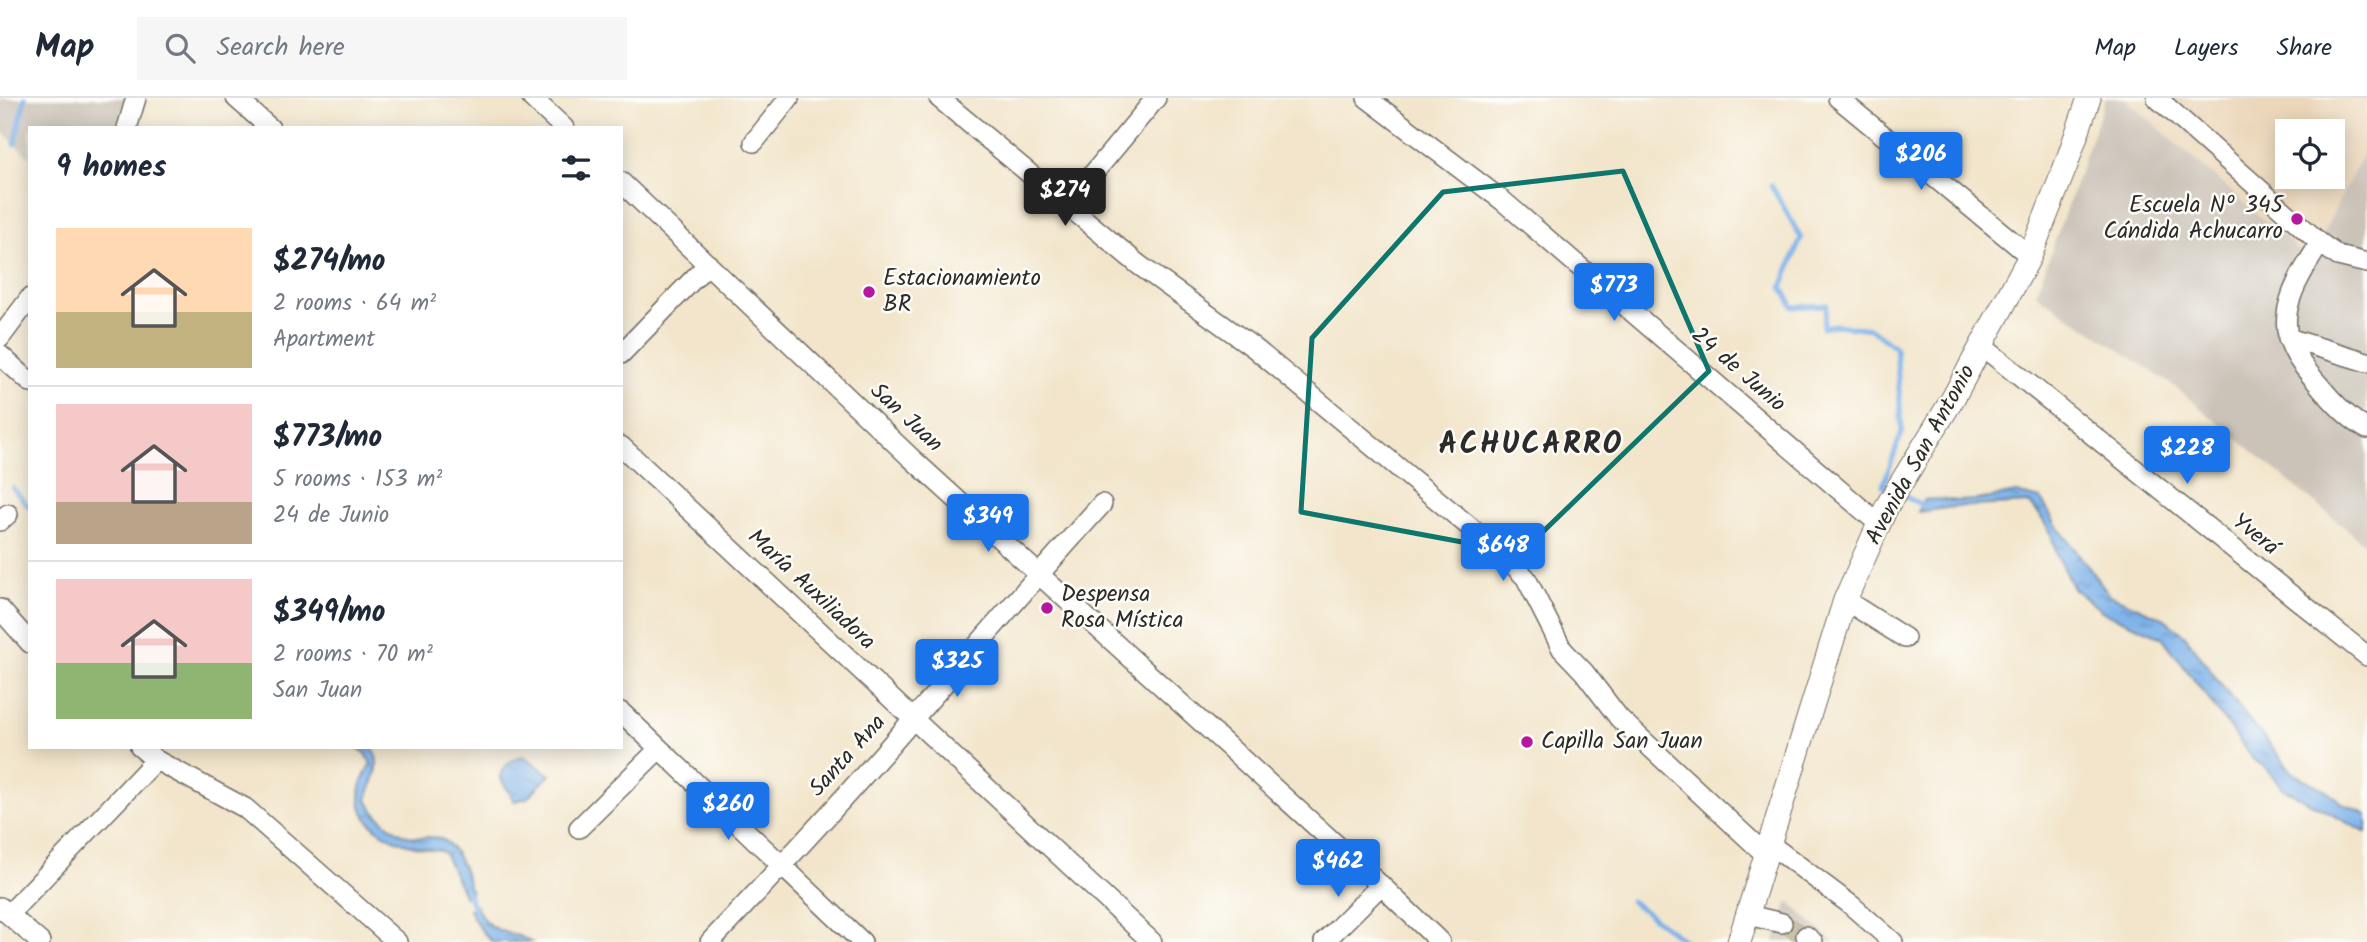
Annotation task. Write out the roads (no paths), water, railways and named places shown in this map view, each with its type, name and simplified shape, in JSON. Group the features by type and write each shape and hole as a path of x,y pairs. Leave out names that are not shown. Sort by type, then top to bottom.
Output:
{"main road":[{"name":"Avenida San Antonio","path":"1739,942 1845,600 1899,484 1952,400 2030,256 2089,98"}],"street":[{"path":"128,126 136,98"},
{"path":"236,98 268,126"},
{"path":"532,98 562,126"},
{"path":"754,142 789,98"},
{"path":"939,98 1139,265 1253,347 1506,557 1526,578 1562,649 1584,672 1619,718 1769,850 1851,905 1892,942"},
{"path":"1068,204 1156,98"},
{"name":"24 de Junio","path":"1367,98 1503,201 1883,515"},
{"path":"1838,98 2030,256"},
{"path":"2157,98 2320,243 2338,256 2367,262"},
{"name":"San Juan","path":"623,184 910,457 1039,572 1440,942"},
{"path":"2320,243 2300,275 2286,315 2288,338 2300,362 2327,394 2367,429"},
{"path":"623,352 708,264"},
{"path":"0,338 28,301"},
{"path":"2288,338 2367,362"},
{"name":"Yverá","path":"1982,346 2367,656"},
{"path":"0,355 28,380"},
{"name":"María Auxiliadora","path":"623,448 1152,942"},
{"name":"Santa Ana","path":"710,942 914,719 1039,572 1102,505"},
{"path":"1845,600 1905,638"},
{"path":"0,609 28,641"},
{"path":"623,714 862,942"},
{"path":"142,749 156,760 245,808 397,942"},
{"path":"579,828 659,749"},
{"path":"40,942 4,911 156,760"},
{"path":"1324,942 1381,885"},
{"path":"1748,915 1782,923"}],"water":[{"path":"2016,493 2041,499 2057,526 2110,595 2165,619 2186,637 2228,694 2294,774 2367,815 2367,833 2282,788 2266,768 2253,759 2162,637 2103,612 2073,588 2058,558 2051,534 2029,503 1918,512 1924,500 1974,500"},
{"path":"360,749 373,749 377,761 367,800 370,806 384,821 402,833 413,837 438,838 446,842 459,859 467,879 471,892 465,897 444,853 402,842 387,835 374,826 364,814 360,800 362,783 371,763"},
{"path":"524,756 550,775 527,798 514,801 500,777 501,772 506,765"},
{"path":"476,906 487,923 493,927 531,942 492,942 471,914 469,909"}],"waterway":[{"path":"15,144 25,98"},
{"path":"1771,185 1801,238 1782,287 1793,307 1827,305 1823,327 1835,325 1871,329 1896,348 1902,432 1883,486 1891,490"},
{"path":"13,488 28,506"},
{"path":"1900,494 1926,507"},
{"path":"465,887 475,911"},
{"path":"1631,901 1686,942"}],"tunnel":[{"path":"1782,923 1806,936"}],"place":[{"name":"Escuela Nº 345 Cándida Achucarro","path":"2297,219"},
{"name":"Estacionamiento BR","path":"869,292"},
{"name":"Despensa Rosa Mística","path":"1047,608"},
{"name":"Capilla San Juan","path":"1527,742"}],"district":[{"name":"ACHUCARRO","path":"1531,445"}]}
